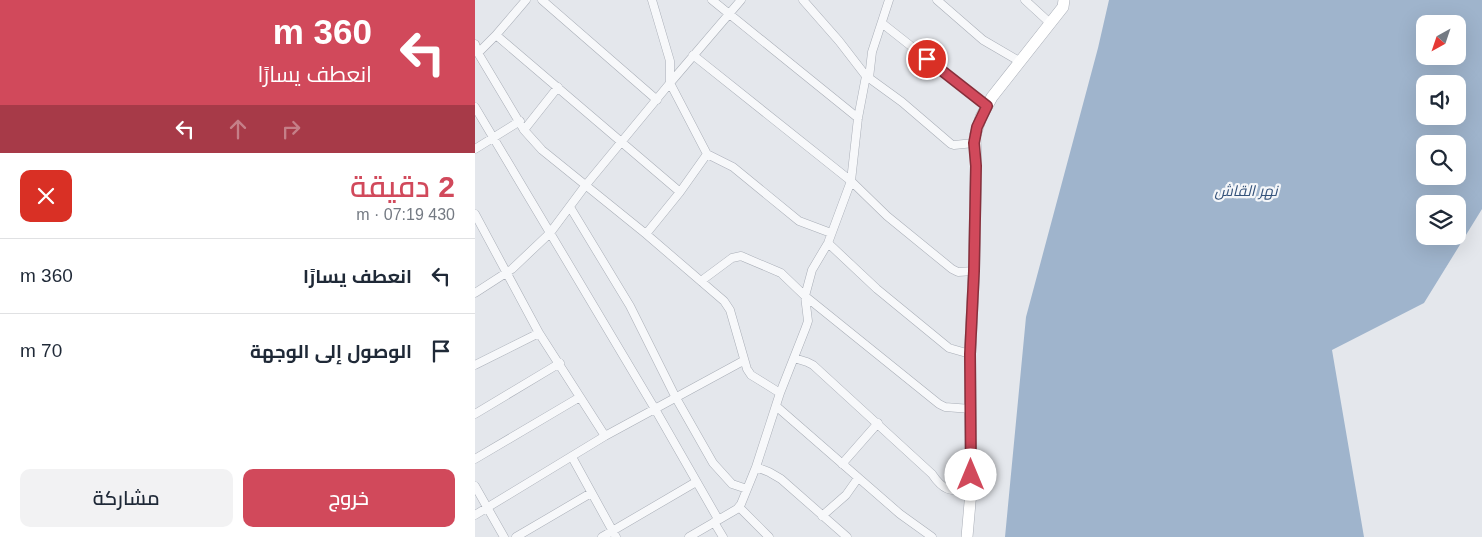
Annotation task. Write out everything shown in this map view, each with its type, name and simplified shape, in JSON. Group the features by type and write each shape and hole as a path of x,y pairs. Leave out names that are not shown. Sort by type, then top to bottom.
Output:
{"main road":[{"path":"967,537 971,491 970,354 976,166 974,143 977,127 995,93 1063,7 1064,0"}],"street":[{"path":"478,53 497,35 526,0"},
{"path":"542,0 657,100"},
{"path":"652,0 670,62 670,83 707,154 733,168 799,221 831,233"},
{"path":"711,0 858,118"},
{"path":"475,294 507,273 550,233 621,142 741,0"},
{"path":"803,0 868,77 902,102 954,146 974,143"},
{"path":"937,0 983,40 1019,62"},
{"path":"1025,0 1035,4 1050,22"},
{"path":"689,537 739,507 756,467 780,393 808,321 805,296 812,270 828,243 851,181 858,118 872,52 883,24 887,1"},
{"path":"883,24 987,106"},
{"path":"497,35 680,192"},
{"path":"475,44 478,53 525,130 542,150 646,234 727,305 743,361 751,374 780,393"},
{"path":"693,55 851,181 887,216 952,269 958,272 974,271"},
{"path":"525,130 558,87"},
{"path":"475,107 655,409 696,482 723,537"},
{"path":"475,149 520,121"},
{"path":"646,234 680,192 707,154"},
{"path":"570,207 630,306 676,398 713,463 732,484 747,489"},
{"path":"475,214 539,332 605,436"},
{"path":"828,243 877,289 949,348 970,354"},
{"path":"701,281 732,258 741,256 781,273 805,296 939,404 945,407 971,409"},
{"path":"475,366 539,332"},
{"path":"794,358 813,365 878,423 932,474 939,484 949,490 971,491"},
{"path":"475,515 605,436 743,361"},
{"path":"475,414 560,363"},
{"path":"475,458 579,397"},
{"path":"776,406 900,514 933,537"},
{"path":"842,464 878,423"},
{"path":"571,457 615,534"},
{"path":"756,467 781,479 847,537"},
{"path":"822,516 846,495 858,478"},
{"path":"602,537 615,534 696,482"},
{"path":"475,486 504,537"},
{"path":"516,537 591,493"},
{"path":"739,507 769,537"}],"water":[{"name":"نهر القاش","path":"1109,0 1482,0 1482,209 1466,235 1466,195 1416,195 1416,245 1460,245 1424,303 1332,350 1364,537 1005,537 1026,317 1098,48"}],"route":[{"path":"927,59 987,106 977,127 974,143 976,166 970,354 971,475"}]}
